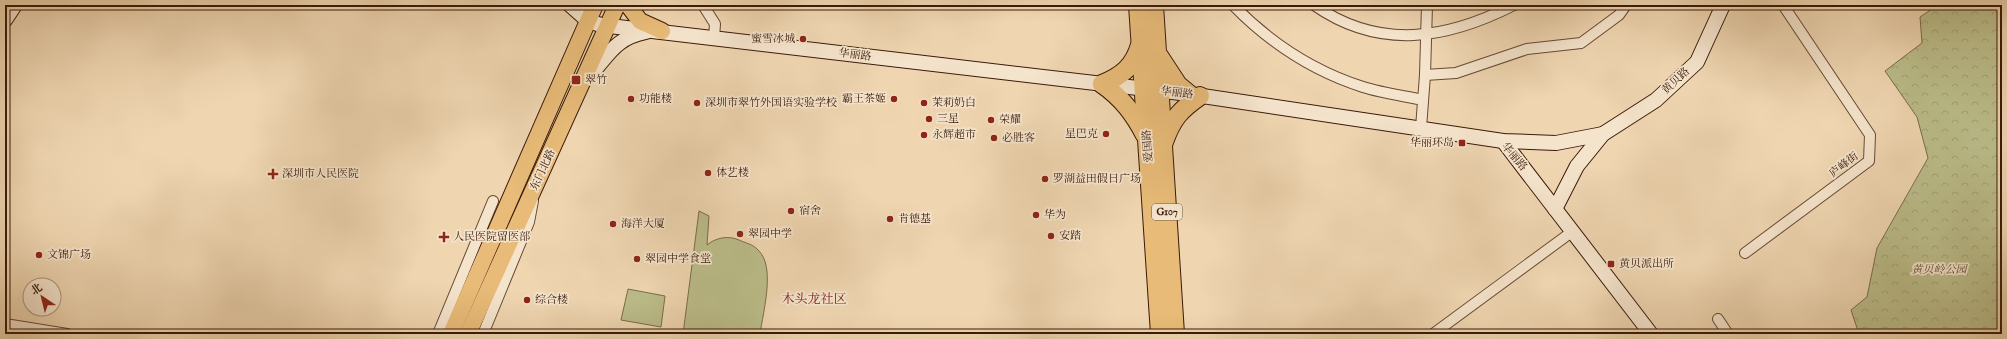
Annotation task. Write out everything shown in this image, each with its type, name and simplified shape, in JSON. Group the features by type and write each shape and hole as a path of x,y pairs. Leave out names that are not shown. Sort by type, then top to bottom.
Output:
{"highway":[{"name":"爱国路","path":"1138,5 1141,42 1152,90 1155,142 1160,334"},
{"name":"爱国路","path":"1152,90 1157,54 1154,5"},
{"path":"1141,42 1132,64 1123,74 1102,84 1116,94 1127,106 1155,142 1170,125 1177,114 1195,95 1178,85 1157,54"},
{"name":"爱国路","path":"1155,142 1175,334"}],"main road":[{"name":"东门北路","path":"468,334 617,5"},
{"path":"628,5 640,21 657,31"},
{"name":"东门北路","path":"451,334 588,12"},
{"path":"478,334 485,310 486,293"}],"street":[{"path":"5,20 15,5"},
{"path":"570,5 588,12"},
{"path":"704,5 715,24 714,38"},
{"path":"1233,5 1251,24 1288,52 1326,74 1365,88 1423,100"},
{"path":"1314,5 1332,17 1358,28 1400,35 1427,35 1460,28 1514,5"},
{"path":"1421,128 1427,35 1427,5"},
{"path":"1425,75 1456,73 1527,49 1581,43 1619,15 1626,5"},
{"name":"黄贝路","path":"1556,209 1577,166 1603,134 1656,100 1697,62 1723,5"},
{"name":"庐峰街","path":"1745,253 1869,161 1870,135 1784,5"},
{"name":"华丽路","path":"588,12 594,24 1195,95 1503,141 1651,334"},
{"path":"583,82 594,72 610,50 620,41 638,33 657,31"},
{"name":"黄贝路","path":"1503,141 1556,143 1603,134"},
{"path":"483,334 530,222 536,184"},
{"path":"438,334 493,201"},
{"path":"1433,334 1573,231"},
{"path":"1718,319 1728,334"},
{"path":"5,324 67,334"}],"green space":[{"name":"黄贝岭公园","path":"1938,5 2002,5 2002,334 1859,334 1851,310 1867,297 1877,248 1928,158 1917,117 1885,71 1922,43 1920,17"},
{"path":"699,211 709,216 707,245 722,238 735,238 754,246 763,257 766,267 767,290 760,334 683,334"},
{"path":"628,289 665,296 661,327 621,320"}],"place":[{"name":"蜜雪冰城","path":"803,39"},
{"name":"翠竹","path":"576,80"},
{"name":"功能楼","path":"631,99"},
{"name":"霸王茶姬","path":"894,99"},
{"name":"深圳市翠竹外国语实验学校","path":"697,103"},
{"name":"茉莉奶白","path":"924,103"},
{"name":"三星","path":"929,119"},
{"name":"荣耀","path":"991,120"},
{"name":"星巴克","path":"1106,134"},
{"name":"永辉超市","path":"924,135"},
{"name":"必胜客","path":"994,138"},
{"name":"华丽环岛","path":"1462,143"},
{"name":"体艺楼","path":"708,173"},
{"name":"深圳市人民医院","path":"273,174"},
{"name":"罗湖益田假日广场","path":"1045,179"},
{"name":"宿舍","path":"791,211"},
{"name":"华为","path":"1036,215"},
{"name":"肯德基","path":"890,219"},
{"name":"海洋大厦","path":"613,224"},
{"name":"翠园中学","path":"740,234"},
{"name":"安踏","path":"1051,236"},
{"name":"人民医院留医部","path":"444,237"},
{"name":"文锦广场","path":"39,255"},
{"name":"翠园中学食堂","path":"637,259"},
{"name":"黄贝派出所","path":"1611,264"},
{"name":"综合楼","path":"527,300"}],"district":[{"name":"木头龙社区","path":"814,299"}]}
